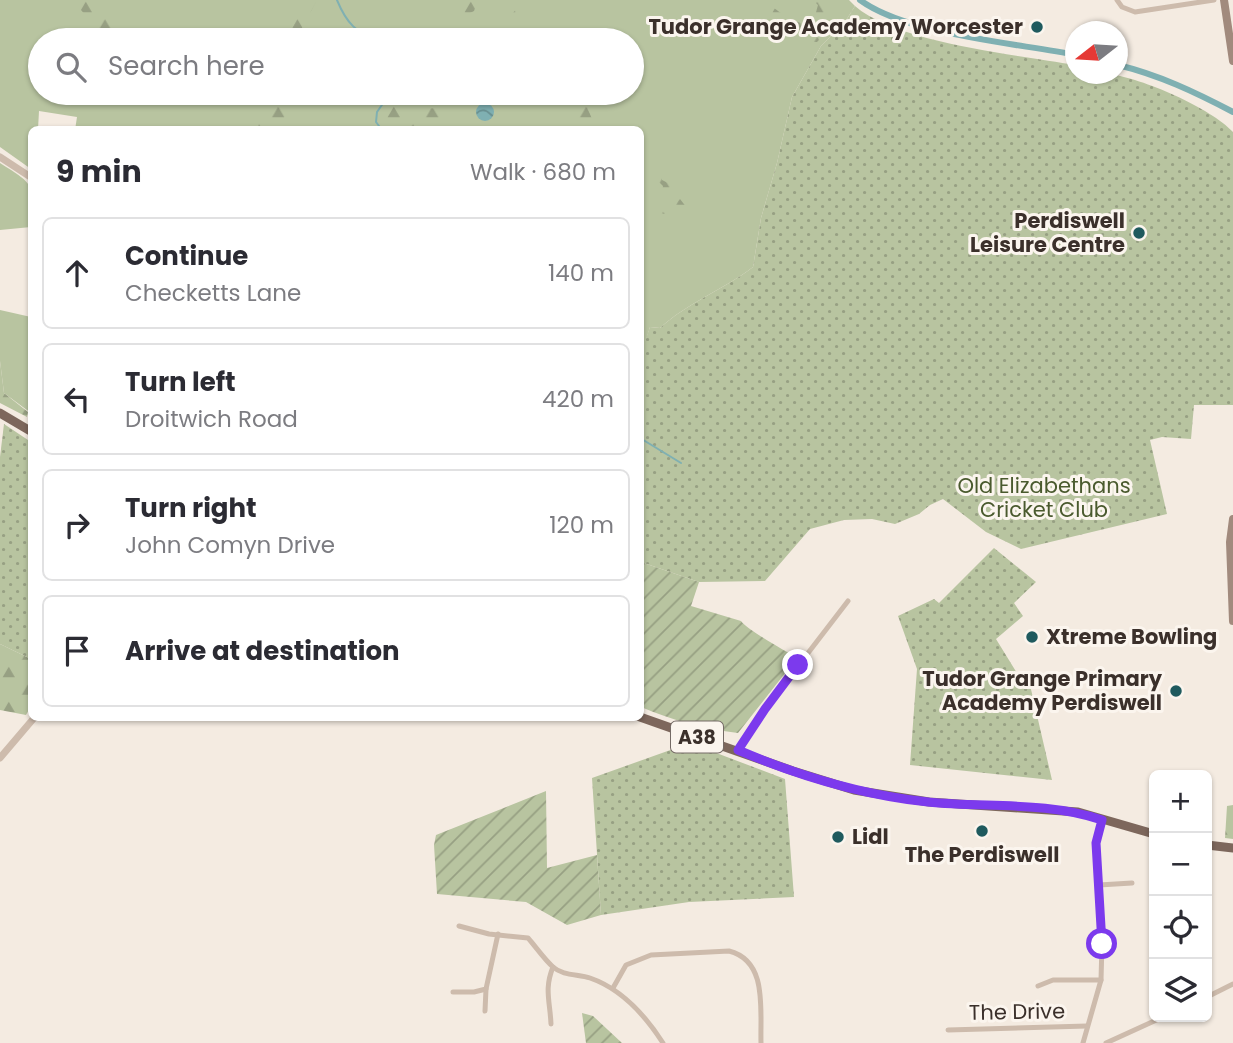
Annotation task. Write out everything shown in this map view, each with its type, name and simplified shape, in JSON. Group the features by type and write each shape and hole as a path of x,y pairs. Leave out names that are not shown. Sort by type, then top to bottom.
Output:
{"main road":[{"path":"1224,0 1233,61"},
{"path":"0,413 28,430"},
{"path":"1233,519 1230,542 1233,621"},
{"name":"A38","path":"644,718 831,783 889,797 1078,812 1150,833"},
{"path":"1212,846 1233,848"}],"street":[{"path":"1117,0 1122,7 1135,12 1214,0"},
{"path":"0,156 28,175"},
{"path":"738,750 765,709 848,600"},
{"path":"0,758 31,721"},
{"path":"1083,1043 1101,980 1096,843 1102,820"},
{"path":"1099,885 1132,883"},
{"path":"459,926 528,938 560,972 590,978 613,988 650,1023 663,1043"},
{"path":"485,1011 486,989 498,934"},
{"path":"613,988 626,965 651,955 729,951 740,954 754,967 759,987 761,1043"},
{"path":"543,1018 550,1021 547,993 554,967"},
{"path":"1038,986 1053,980 1101,980"},
{"path":"1212,994 1233,984"},
{"path":"453,992 486,989"},
{"path":"1106,1043 1152,1022"},
{"name":"The Drive","path":"948,1030 1087,1026"}],"green space":[{"path":"0,0 849,0 855,6 845,22 821,46 792,97 761,218 753,267 682,311 660,328 650,327 644,346 644,126 76,126 77,117 39,111 38,126 28,126 28,167 0,147"},
{"path":"86,0 109,0 113,28 97,28 79,7"},
{"path":"298,0 317,0 302,28 293,28 298,16"},
{"path":"452,0 478,0 474,11 468,14 461,11"},
{"path":"523,0 537,0 521,28 505,28 506,22"},
{"path":"812,0 829,0 840,13 839,17 835,20 827,12 815,16 818,5"},
{"path":"765,1 797,22 835,23 817,42 789,36 779,32 765,19"},
{"name":"Old Elizabethans Cricket Club","path":"855,6 874,19 928,38 991,52 1065,63 1065,84 1128,84 1128,78 1139,81 1193,104 1233,132 1233,405 1194,405 1191,439 1162,437 1150,440 1167,514 1021,549 986,532 943,499 919,514 895,524 872,519 844,520 810,529 765,581 699,582 644,563 644,344 650,327 660,328 682,311 753,267 761,218 792,97 821,46 845,22"},
{"path":"286,105 284,121 288,126 259,126 244,107"},
{"path":"384,105 418,105 439,109 441,126 383,126 378,119"},
{"path":"588,105 592,119 598,120 597,126 578,126 579,113 567,106"},
{"path":"651,150 659,164 662,180 670,184 673,205 680,199 687,208 686,222 677,216 648,211 660,202 663,186 655,178"},
{"path":"0,163 28,184 28,227 0,230"},
{"path":"0,310 28,316 28,411 4,393 0,361"},
{"path":"0,361 4,393 28,412 27,417 0,403"},
{"path":"4,424 28,440 28,658 0,644 0,457"},
{"path":"994,548 1036,582 1014,603 1023,616 996,639 1020,678 1028,680 1030,685 1052,780 910,765 917,669 898,616 934,599 939,603"},
{"path":"644,563 699,582 691,606 741,621 797,658 738,733 664,716 644,708"},
{"path":"0,644 28,658 28,711 26,715 0,710"},
{"path":"690,743 785,779 794,897 689,902 601,915 592,778"},
{"path":"546,791 547,868 597,855 601,915 567,925 526,902 437,894 434,845 436,835"},
{"path":"1233,805 1233,839 1225,838 1227,806"},
{"path":"582,1013 593,1016 622,1043 586,1043"}],"water":[{"path":"480,105 490,105 493,109 491,118 485,121 479,118 476,112"}],"waterway":[{"path":"337,0 344,15 355,28"},
{"path":"860,0 881,12 934,30 1065,53"},
{"path":"1128,68 1177,85 1233,112"},
{"path":"379,126 376,122 377,112 382,105"},
{"path":"644,440 681,463"}],"place":[{"name":"Tudor Grange Academy Worcester","path":"1037,27"},
{"name":"Perdiswell Leisure Centre","path":"1139,233"},
{"name":"Xtreme Bowling","path":"1032,637"},
{"name":"Tudor Grange Primary Academy Perdiswell","path":"1176,691"},
{"name":"The Perdiswell","path":"982,831"},
{"name":"Lidl","path":"838,837"}],"route":[{"path":"798,665 738,750 831,783 889,797 1078,812 1102,820 1096,843 1102,944"}]}
